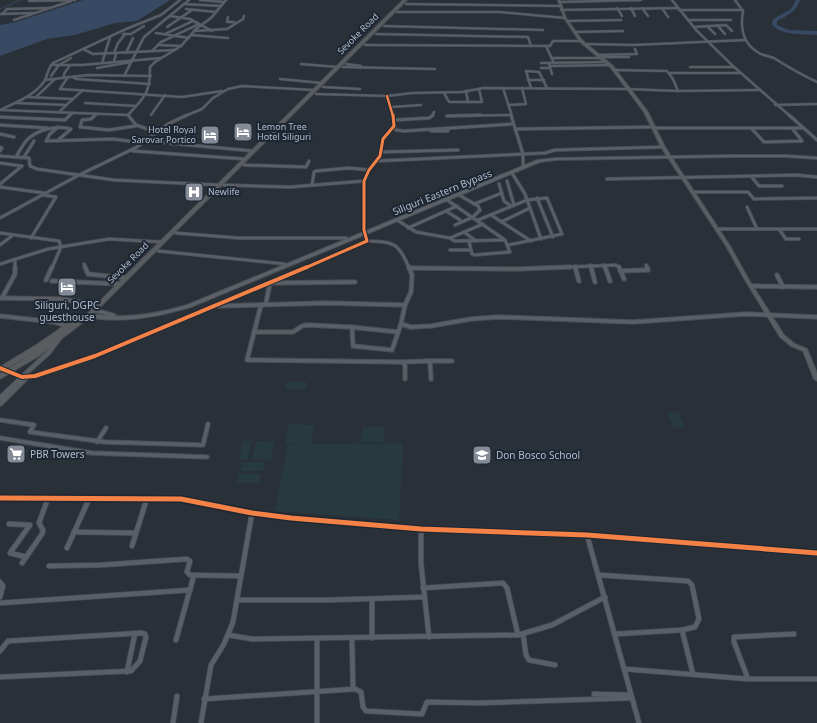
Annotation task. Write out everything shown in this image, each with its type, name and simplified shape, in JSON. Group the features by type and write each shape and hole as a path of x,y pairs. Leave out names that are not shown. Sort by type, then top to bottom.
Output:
{"highway":[{"name":"Sevoke Road","path":"111,293 162,242 244,165 405,2 409,0"},
{"name":"Sevoke Road","path":"342,66 366,45 405,2"},
{"name":"Sevoke Road","path":"111,293 121,289 222,185 245,158 315,92"},
{"path":"0,376 3,369 91,313 111,293"},
{"path":"3,369 61,337 69,327"}],"main road":[{"name":"Siliguri Eastern Bypass","path":"91,313 109,318 135,319 169,312 234,288 537,160 552,158 670,156 817,157"},
{"name":"Siliguri Eastern Bypass","path":"91,313 128,316 164,310 208,296 346,238 460,195 539,161 550,159 670,156"}],"street":[{"path":"31,0 29,1 71,1"},
{"path":"14,20 75,0"},
{"path":"0,110 27,97 37,89 45,80 47,71 51,65 116,34 161,15 180,0"},
{"path":"124,76 147,34 189,0"},
{"path":"200,0 225,1"},
{"path":"560,4 641,0"},
{"path":"672,0 707,41 775,105 817,140"},
{"path":"735,0 743,10 740,20 745,40 760,54 774,58 795,72 817,82"},
{"path":"29,8 37,1"},
{"path":"128,115 147,94 151,76 150,67 181,46 200,24 216,12 225,1"},
{"path":"405,2 560,4 617,8 743,10"},
{"path":"560,4 566,19 583,43 615,70 646,112 664,147 718,229 768,314 788,342 805,350 817,379"},
{"path":"173,6 221,6"},
{"path":"1,14 7,8 52,8"},
{"path":"617,8 622,16"},
{"path":"631,8 635,16"},
{"path":"642,8 648,16"},
{"path":"662,8 668,17"},
{"path":"186,9 216,12"},
{"path":"167,26 192,10"},
{"path":"397,12 512,13 537,15 549,18 621,20"},
{"path":"1,14 37,13"},
{"path":"161,15 182,17 200,24 212,31"},
{"path":"228,17 227,22 234,22 243,20 244,16"},
{"path":"688,20 731,20"},
{"path":"165,34 193,21"},
{"path":"194,31 212,31 229,28 234,22"},
{"path":"152,52 157,45 174,35 200,24"},
{"path":"694,27 726,25 732,31"},
{"path":"116,34 131,34 144,26"},
{"path":"384,26 542,30"},
{"path":"707,26 715,34"},
{"path":"717,26 725,34"},
{"path":"575,32 623,31"},
{"path":"156,33 189,38"},
{"path":"114,61 116,54 114,53 118,43 125,34"},
{"path":"376,34 529,37 531,46"},
{"path":"191,35 228,38"},
{"path":"102,63 110,37"},
{"path":"126,53 133,38"},
{"path":"366,45 550,46 553,41 633,45 745,40"},
{"path":"157,45 181,46"},
{"path":"546,46 554,63"},
{"path":"83,49 92,54 176,50"},
{"path":"600,57 637,54 635,49"},
{"path":"552,58 629,57"},
{"path":"51,76 59,65 71,58"},
{"path":"97,68 132,61 162,58"},
{"path":"51,65 132,61"},
{"path":"541,64 549,66 554,63 608,64"},
{"path":"301,64 434,68"},
{"path":"541,68 549,66 608,64"},
{"path":"64,78 64,74 70,65"},
{"path":"549,66 552,74"},
{"path":"690,67 734,67"},
{"path":"615,70 664,70 670,73 741,73"},
{"path":"531,88 526,71 538,71 548,88"},
{"path":"670,73 678,91"},
{"path":"45,80 88,75 151,76"},
{"path":"68,77 60,89 182,97 225,91"},
{"path":"73,77 76,79 150,84"},
{"path":"36,97 55,79"},
{"path":"280,79 360,89"},
{"path":"528,80 544,80"},
{"path":"0,218 79,175 131,150 145,142 172,121 202,109 213,98 233,87 242,86 387,96 503,88 678,91 760,90"},
{"path":"503,88 522,154 523,166"},
{"path":"508,105 526,104 522,88"},
{"path":"444,92 447,102 482,102 479,89"},
{"path":"59,112 83,90"},
{"path":"466,91 468,102"},
{"path":"458,92 460,102"},
{"path":"151,115 165,95"},
{"path":"367,241 364,232 364,181 369,170 381,152 383,139 394,126 395,120 387,96"},
{"path":"27,97 73,99"},
{"path":"15,103 66,105"},
{"path":"85,103 136,106"},
{"path":"775,105 817,104"},
{"path":"392,108 421,105"},
{"path":"0,110 128,115"},
{"path":"395,120 429,118 433,116 434,112"},
{"path":"0,117 66,120 73,113"},
{"path":"97,114 91,119 82,120 80,126 110,130 135,126 156,132"},
{"path":"128,115 135,126"},
{"path":"447,116 511,115"},
{"path":"394,126 396,130 404,131 513,124"},
{"path":"0,125 48,128 58,127 71,129 56,141"},
{"path":"58,127 46,140 113,140 253,151"},
{"path":"515,130 655,127 803,128"},
{"path":"16,157 30,138 48,128"},
{"path":"751,128 762,141 802,140 792,128"},
{"path":"388,132 448,131"},
{"path":"0,134 14,137"},
{"path":"24,157 34,141"},
{"path":"0,147 2,148 0,151"},
{"path":"376,161 545,154 555,150 664,147"},
{"path":"131,150 245,158"},
{"path":"381,152 458,150"},
{"path":"0,156 30,158 30,165"},
{"path":"244,165 306,167 310,160"},
{"path":"0,164 22,166 30,165 37,169 114,180 275,187 312,186 364,181"},
{"path":"0,185 22,166"},
{"path":"312,186 314,172 316,171 349,168 369,170"},
{"path":"512,173 516,177 527,200 541,239"},
{"path":"607,179 796,175 817,177"},
{"path":"751,176 759,186 782,186"},
{"path":"507,181 513,206"},
{"path":"499,184 504,201 513,206"},
{"path":"0,185 56,197 31,238"},
{"path":"693,192 747,192 754,199 817,198"},
{"path":"474,204 502,193"},
{"path":"455,225 473,217 480,210 480,208 460,195"},
{"path":"537,198 553,237"},
{"path":"478,220 527,200 547,198 562,232 560,235 508,245"},
{"path":"447,200 505,240 510,252 508,254 474,255 472,254 469,241"},
{"path":"408,228 457,206"},
{"path":"747,207 757,229"},
{"path":"501,222 530,208"},
{"path":"446,211 460,220"},
{"path":"491,215 531,241"},
{"path":"397,220 416,232 450,238 454,241 505,240"},
{"path":"450,238 483,224"},
{"path":"718,229 817,230"},
{"path":"779,229 786,238 799,239"},
{"path":"464,232 476,241"},
{"path":"0,233 59,241 61,247 46,280"},
{"path":"176,233 237,238 346,238"},
{"path":"0,245 13,235"},
{"path":"0,264 61,247 109,238 162,242"},
{"path":"0,398 24,377 94,356 166,325 216,306 367,241 393,243 398,247 409,268 412,275 412,287 405,305 393,349 385,351 376,348 353,346 352,327"},
{"path":"450,250 471,250"},
{"path":"158,251 285,264"},
{"path":"15,259 15,274 1,298 61,299 99,305"},
{"path":"84,264 88,274 126,278"},
{"path":"409,268 517,268 604,264 617,265 624,279"},
{"path":"604,264 610,282"},
{"path":"590,265 595,282"},
{"path":"620,271 648,270 646,265"},
{"path":"575,266 579,281"},
{"path":"777,275 783,286"},
{"path":"52,281 120,284"},
{"path":"270,283 355,282"},
{"path":"266,303 270,283"},
{"path":"751,286 817,287"},
{"path":"216,306 326,303 405,305"},
{"path":"261,305 246,357 248,360 402,362 452,361"},
{"path":"401,324 411,327 431,326 498,317 649,322 718,316 768,314 817,317"},
{"path":"0,316 54,322 69,327"},
{"path":"254,332 293,332 302,326 308,325 352,327 398,332"},
{"path":"0,404 61,337"},
{"path":"428,361 430,363 431,378"},
{"path":"402,362 405,365 405,379"},
{"path":"812,366 817,366"},
{"path":"3,369 24,377"},
{"path":"0,420 34,425 30,432 97,442 203,445 208,424"},
{"path":"97,442 106,428"},
{"path":"0,438 92,453 207,457"},
{"path":"0,498 147,498 196,501 252,513 291,518 421,529 587,535 817,553"},
{"path":"22,563 42,534 42,530 39,525 48,498"},
{"path":"132,546 147,498"},
{"path":"67,548 89,499"},
{"path":"201,723 211,665 228,635 237,600 252,513"},
{"path":"9,524 39,525"},
{"path":"26,557 10,553 30,525"},
{"path":"421,529 424,597 429,637"},
{"path":"74,532 136,533"},
{"path":"587,535 625,669 638,723"},
{"path":"49,566 82,566 144,560 187,559 190,561 188,573 194,575 241,576"},
{"path":"176,640 194,575"},
{"path":"599,575 690,582 692,585 698,609 698,623 695,627 682,630 615,634"},
{"path":"0,582 3,586 0,597"},
{"path":"424,588 503,583 507,588 526,655 529,660 555,665"},
{"path":"0,603 190,590"},
{"path":"237,600 424,597"},
{"path":"228,635 252,639 520,635 557,624 605,597"},
{"path":"372,599 372,638"},
{"path":"682,630 692,674"},
{"path":"127,672 135,633"},
{"path":"0,651 4,643 8,641 135,633 144,634 146,642 138,666 127,672 0,677"},
{"path":"748,679 734,642 734,637 794,634"},
{"path":"316,638 318,691 317,723"},
{"path":"352,638 354,689"},
{"path":"625,669 748,679 817,679"},
{"path":"204,699 357,689 361,692 363,706 366,711 422,714 427,702 479,703 632,696"},
{"path":"594,694 632,696"},
{"path":"173,723 177,696"}],"green space":[{"path":"286,382 307,382 306,389 285,389"},
{"path":"678,412 685,427 674,428 667,413"},
{"path":"289,424 314,425 311,444 403,443 399,520 275,511 288,444 306,444 285,443"},
{"path":"363,427 385,427 384,442 361,442"},
{"path":"243,441 252,441 248,459 239,459"},
{"path":"256,441 274,442 271,460 252,459"},
{"path":"242,462 265,462 263,471 240,471"},
{"path":"239,474 261,474 259,483 237,483"}],"water":[{"path":"83,0 170,0 137,21 115,23 75,35 47,39 0,56 0,25 16,22"}],"waterway":[{"path":"0,9 20,0"},
{"path":"798,0 797,4 792,10 775,20 774,25 783,30 817,33"}],"cycle path":[{"path":"0,368 3,368 18,376 30,377 95,356 367,241 364,230 364,181 369,170 380,156 383,139 394,126 393,112 387,96"},
{"path":"0,498 181,499 252,513 291,518 421,529 587,535 817,553"}],"place":[{"name":"Lemon Tree Hotel Siliguri","path":"243,132"},
{"name":"Hotel Royal Sarovar Portico","path":"210,135"},
{"name":"Newlife","path":"194,192"},
{"name":"Siliguri, DGPC guesthouse","path":"67,287"},
{"name":"PBR Towers","path":"16,454"},
{"name":"Don Bosco School","path":"482,455"}]}
